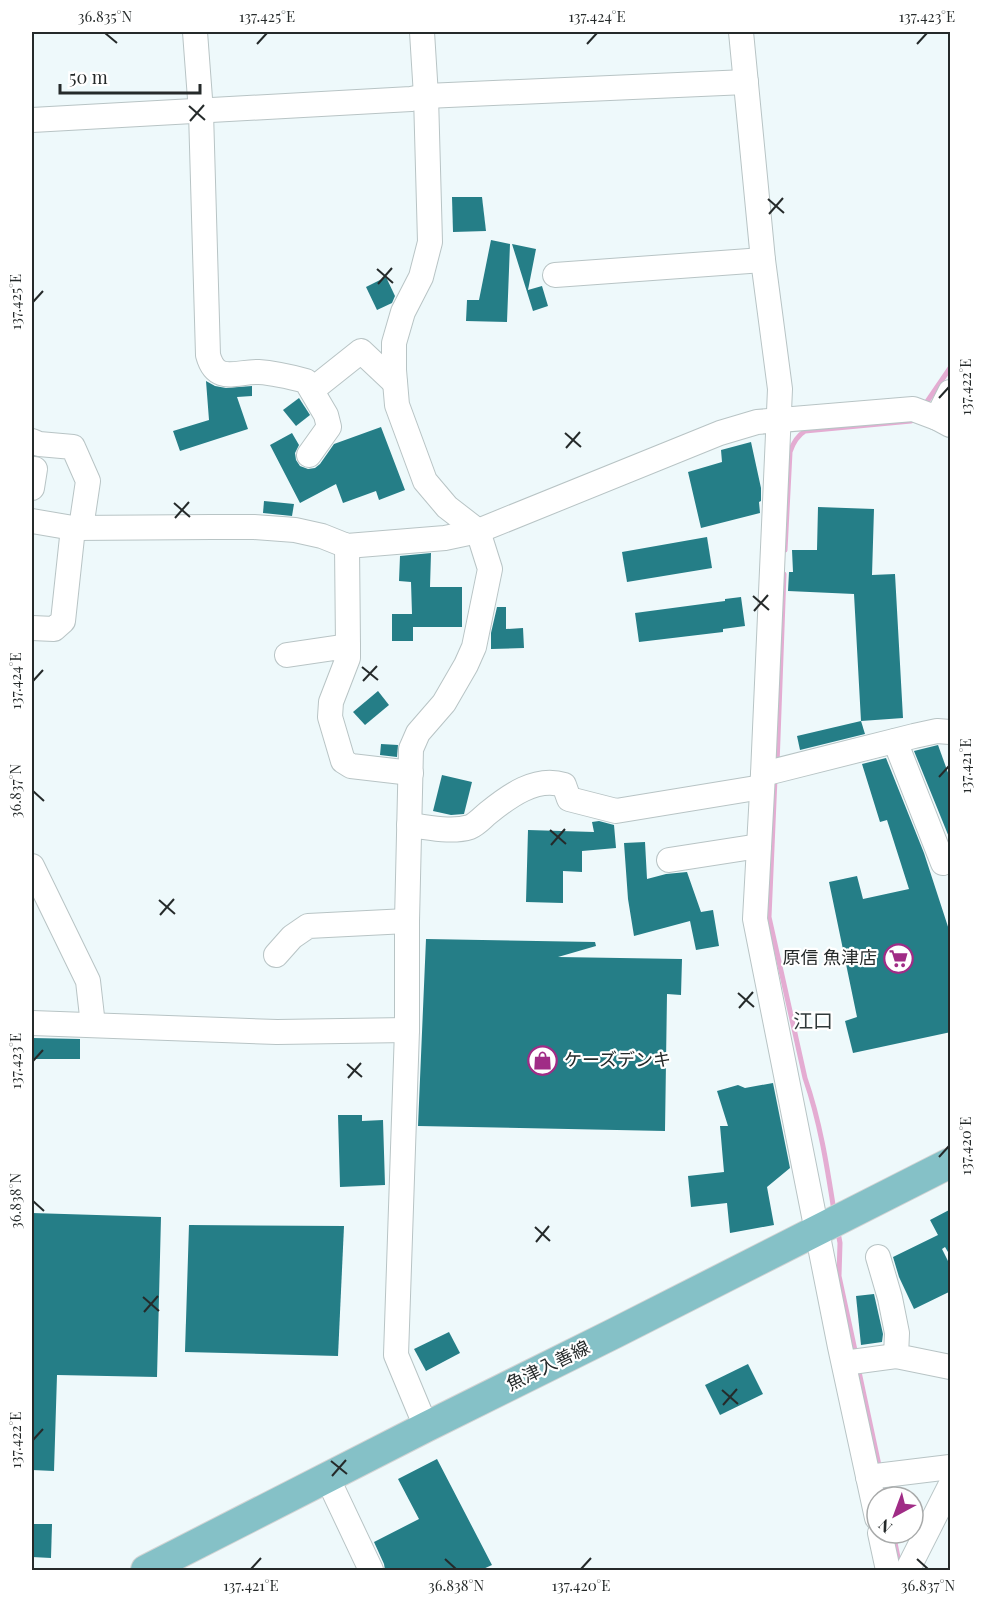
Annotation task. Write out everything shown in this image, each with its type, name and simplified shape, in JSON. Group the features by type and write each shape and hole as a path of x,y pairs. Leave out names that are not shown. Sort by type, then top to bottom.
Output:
{"main road":[{"name":"魚津入善線","path":"146,1570 173,1563 327,1477 951,1163"}],"street":[{"path":"195,32 201,112 208,355 211,366 219,373 233,375 257,372 306,381 326,415 329,427 309,455"},
{"path":"422,32 430,242 421,277 403,312 394,343 395,383 398,405 425,481 447,507 478,531 490,569 474,647 444,703 418,733 411,749 407,1030 396,1355 426,1427"},
{"path":"741,32 764,260 780,389 755,919 843,1363 870,1485"},
{"path":"32,120 201,112 411,99 426,96 746,82"},
{"path":"555,275 764,260"},
{"path":"312,390 362,351 395,383"},
{"path":"32,521 77,528 212,527 295,530 322,536 347,546 445,538 478,531 720,433 757,422 779,422 913,409 944,421 951,393"},
{"path":"32,441 39,444 73,447 88,481 77,528 63,621 54,629 32,628"},
{"path":"347,546 348,658 331,702 330,717 343,760 351,766 411,772"},
{"path":"287,655 348,646"},
{"path":"410,825 439,829 462,829 473,826 520,789 543,784 564,785 569,799 616,811 763,780 937,731 951,732"},
{"path":"895,741 943,863"},
{"path":"669,860 759,846"},
{"path":"32,866 88,981 93,1025"},
{"path":"276,956 292,937 308,926 407,921"},
{"path":"32,1023 277,1032 407,1030"},
{"path":"878,1257 891,1298 897,1333 896,1356"},
{"path":"843,1363 896,1356 951,1367"},
{"path":"868,1477 951,1467"},
{"path":"327,1477 371,1570"},
{"path":"898,1570 951,1486"},
{"path":"886,1545 898,1570"}],"building":[{"path":"452,197 482,197 486,231 453,232"},
{"path":"491,240 510,244 507,322 466,321 467,300 479,300"},
{"path":"512,244 536,249 528,290 542,286 548,306 533,311"},
{"path":"386,277 395,296 392,303 377,310 366,287"},
{"path":"206,381 226,388 252,386 252,396 237,397 248,429 180,451 173,431 209,420"},
{"path":"299,398 310,415 296,426 283,410"},
{"path":"381,427 405,490 379,500 376,491 343,503 336,484 300,503 270,445 292,433 299,445 295,453 296,460 300,466 308,469 315,468 334,444"},
{"path":"751,442 761,488 760,513 701,528 688,472 722,462 721,450"},
{"path":"264,501 294,504 292,516 263,513"},
{"path":"818,507 874,509 872,575 895,574 903,718 861,721 854,594 788,591 789,572 793,572 792,550 817,550"},
{"path":"707,537 712,568 627,582 622,552"},
{"path":"431,553 430,587 462,587 462,627 413,627 413,641 392,641 392,614 412,614 411,582 399,581 400,556"},
{"path":"741,597 745,626 723,629 723,632 639,642 635,613"},
{"path":"497,607 506,607 506,629 523,628 524,648 491,649 491,633"},
{"path":"378,691 389,705 365,725 353,712"},
{"path":"861,721 865,734 800,750 797,736"},
{"path":"381,744 398,745 397,757 380,755"},
{"path":"938,745 951,781 951,842 914,751"},
{"name":"原信 魚津店","path":"886,758 924,853 951,936 951,1032 853,1053 845,1021 857,1017 829,882 857,876 863,899 909,889 887,820 880,822 862,764"},
{"path":"442,775 472,782 464,814 451,815 433,811"},
{"path":"599,821 614,825 616,848 582,851 582,872 563,871 563,903 526,902 528,830 594,832 592,822"},
{"path":"645,842 647,879 687,872 701,912 713,910 719,946 696,950 690,921 634,936 628,899 624,843"},
{"name":"ケーズデンキ","path":"426,939 595,942 596,946 558,957 682,959 681,995 667,994 665,1131 418,1126"},
{"path":"32,1038 80,1039 80,1059 32,1059"},
{"path":"773,1083 790,1168 767,1187 774,1225 730,1233 727,1203 691,1207 688,1176 724,1172 720,1126 728,1126 717,1091 738,1085 745,1088"},
{"path":"338,1115 362,1115 362,1121 383,1120 385,1185 340,1187"},
{"path":"951,1209 951,1257 945,1247 942,1249 951,1267 951,1291 914,1309 899,1277 893,1257 938,1235 930,1220"},
{"path":"32,1213 161,1217 157,1377 57,1375 54,1471 32,1470"},
{"path":"189,1225 344,1226 338,1356 185,1352"},
{"path":"874,1294 883,1334 882,1342 861,1345 856,1296"},
{"path":"449,1332 460,1353 426,1371 414,1349"},
{"path":"748,1364 763,1394 720,1415 705,1385"},
{"path":"437,1459 492,1565 481,1570 385,1570 374,1542 419,1519 398,1479"},
{"path":"32,1524 52,1524 51,1558 32,1557"}],"waterway":[{"path":"924,406 950,368"},
{"path":"785,550 790,452 800,435 805,431 911,421"},
{"path":"777,765 784,574"},
{"path":"775,778 769,917 805,1078 819,1127 834,1211"},
{"path":"838,1232 839,1276 856,1355"},
{"path":"858,1367 880,1470"},
{"path":"895,1545 900,1567"}],"place":[{"name":"原信 魚津店","path":"898,958"},
{"name":"ケーズデンキ","path":"543,1060"}],"district":[{"name":"江口","path":"813,1021"}]}
